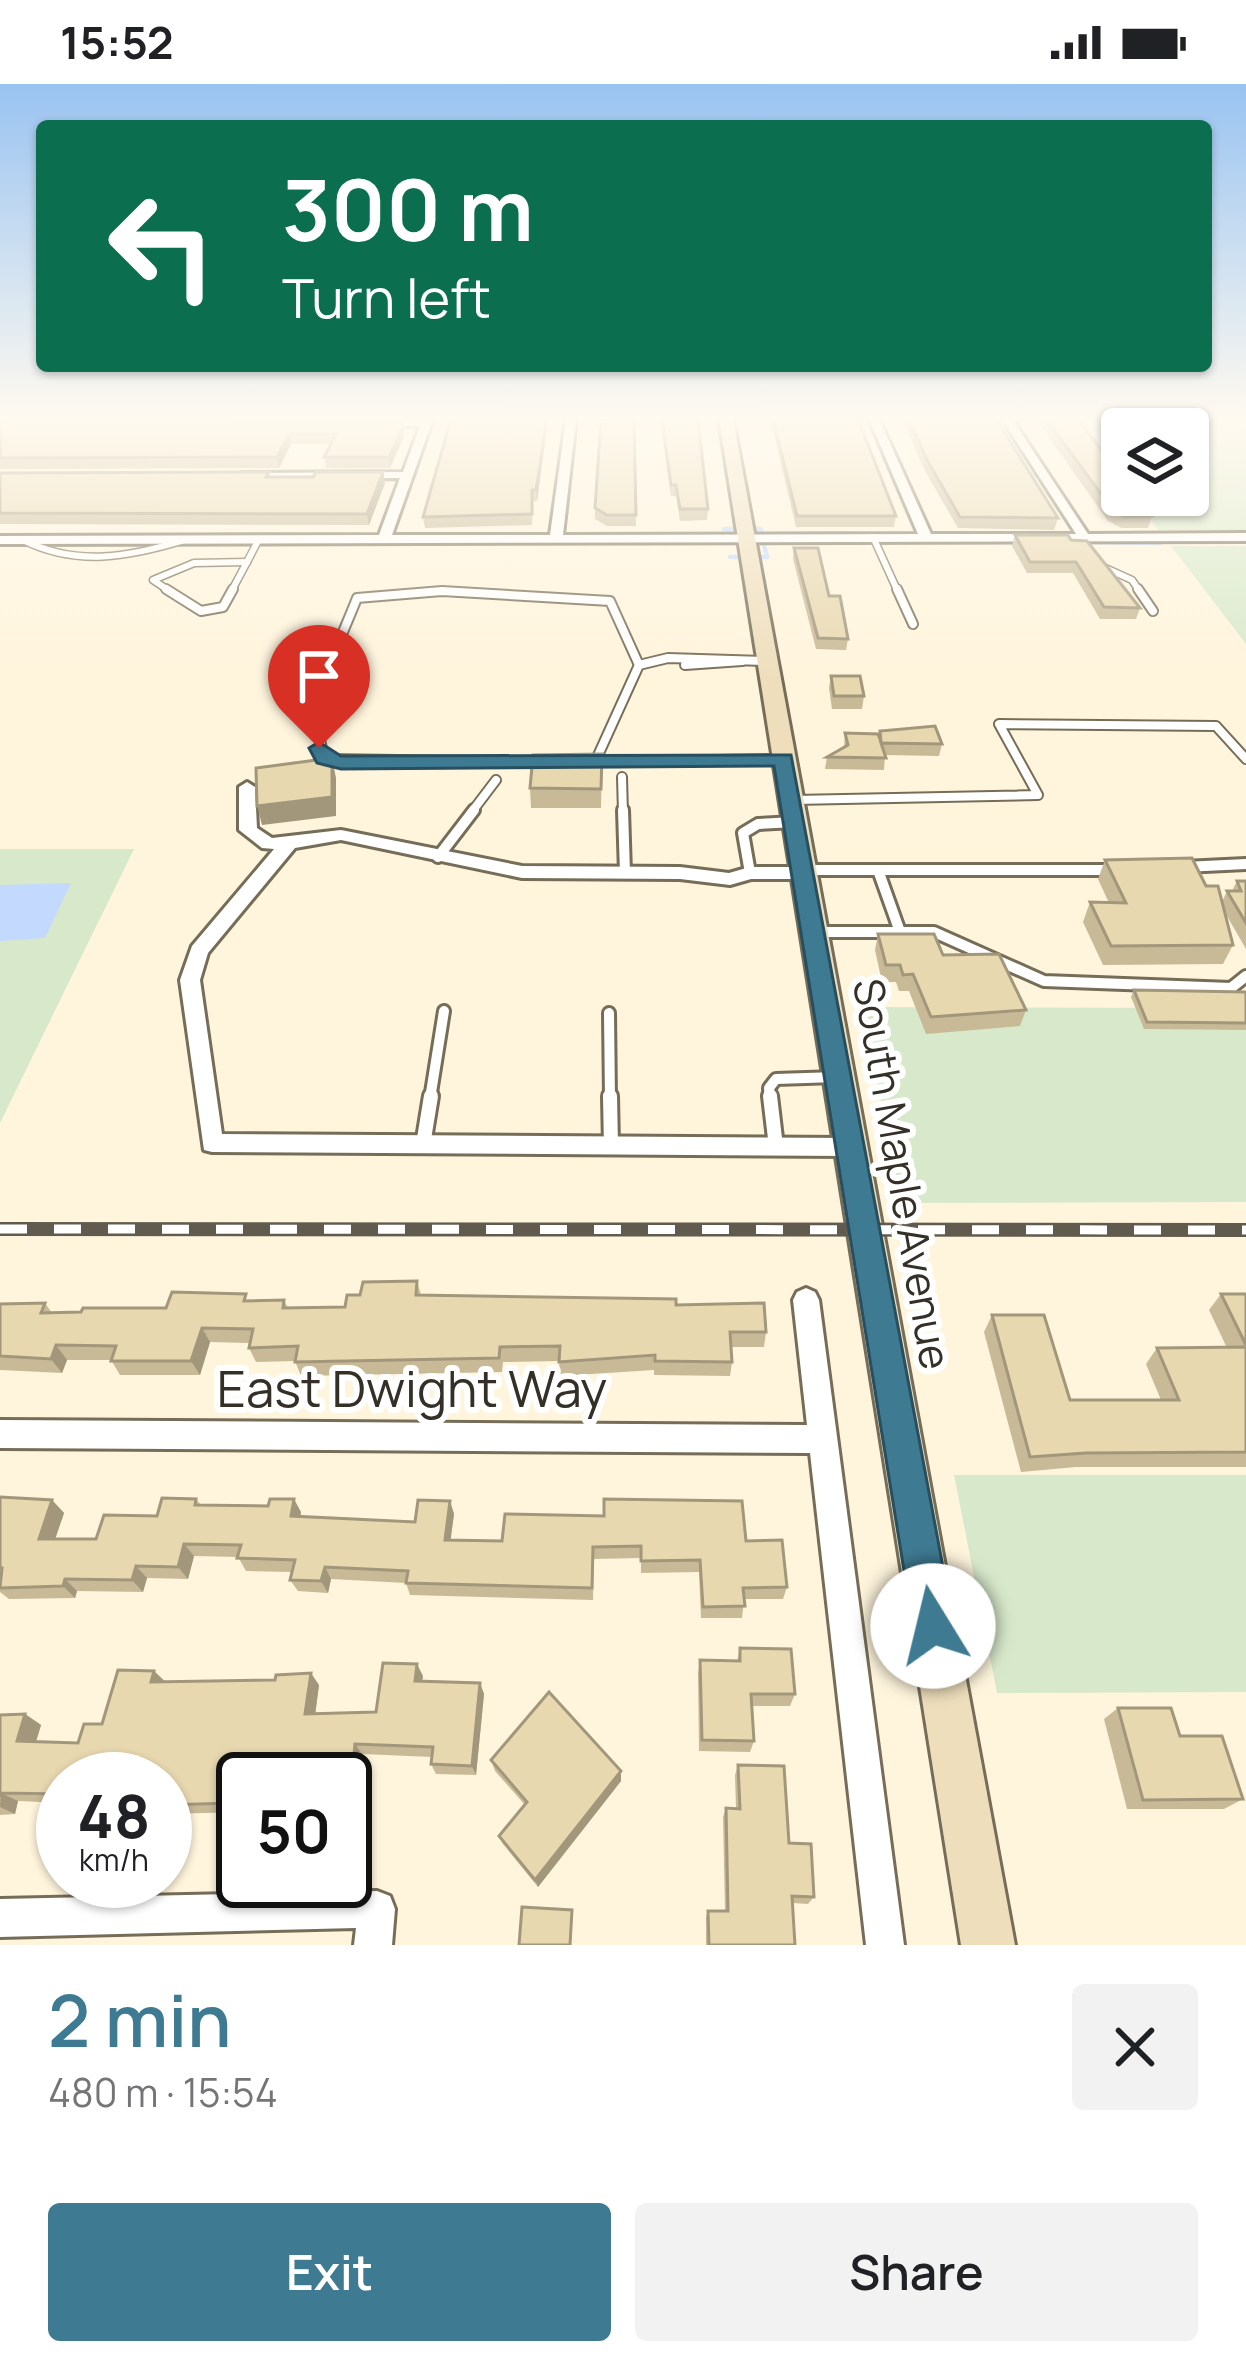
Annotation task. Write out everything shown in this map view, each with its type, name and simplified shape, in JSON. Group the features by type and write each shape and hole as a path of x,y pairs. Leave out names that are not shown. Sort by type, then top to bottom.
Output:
{"main road":[{"name":"South Maple Avenue","path":"742,506 754,661 784,759 988,1945"}],"street":[{"path":"384,539 396,506"},
{"path":"556,540 560,506"},
{"path":"912,506 926,537"},
{"path":"1064,506 1084,537"},
{"path":"0,540 1246,537"},
{"path":"248,788 248,830 268,844 341,835 522,872 730,879 750,873 803,872"},
{"path":"289,843 199,951 190,980 212,1143 852,1148"},
{"path":"806,1300 885,1945"},
{"name":"East Dwight Way","path":"0,1434 823,1439"},
{"path":"0,1918 375,1927"}],"lane":[{"path":"873,537 913,624"},
{"path":"1084,537 1103,568 1132,580 1154,611"},
{"path":"247,562 194,563 153,580 201,611 223,607 247,562 259,539"},
{"path":"595,762 639,665 610,602 442,591 357,598 320,696 319,748 325,759 370,763 595,762 784,759"},
{"path":"639,665 754,661"},
{"path":"750,873 743,833 792,811 1037,795 999,724 1216,726 1246,759"},
{"path":"622,777 625,873"},
{"path":"438,857 496,780"},
{"path":"1166,868 1246,864"},
{"path":"878,870 899,929"},
{"path":"803,872 1124,870"},
{"path":"814,932 934,932 1044,981 1085,986 1231,988 1246,976"},
{"path":"423,1145 444,1011"},
{"path":"609,1013 611,1146"},
{"path":"776,1147 769,1088 776,1079 840,1077"}],"green space":[{"path":"1209,506 1246,506 1246,530 1158,530 1148,516 1209,516"},
{"path":"1171,546 1246,546 1246,644"},
{"path":"0,849 134,849 0,1123"},
{"path":"862,1007 1246,1008 1246,1202 901,1203"},
{"path":"954,1475 1246,1475 1246,1692 997,1693"}],"water":[{"path":"71,883 45,938 0,941 0,885"}],"building":[{"path":"0,506 370,506 367,514 0,513"},
{"path":"426,506 532,506 532,514 423,517"},
{"path":"636,506 636,515 607,515 595,508"},
{"path":"794,506 892,506 896,516 797,516"},
{"path":"954,506 1050,506 1058,518 960,517"},
{"path":"1015,535 1068,535 1071,540 1087,541 1140,608 1104,607 1076,562 1030,562"},
{"path":"794,548 818,548 829,596 840,596 848,639 818,638"},
{"path":"831,676 860,676 864,696 834,696"},
{"path":"935,726 942,744 881,743 886,758 827,757 848,745 845,733 878,734 881,742 880,731"},
{"path":"602,754 601,789 530,788 533,755"},
{"path":"332,758 332,797 257,806 256,768"},
{"path":"1192,858 1206,886 1218,886 1233,945 1111,946 1090,902 1126,903 1105,860"},
{"path":"1237,881 1246,881 1246,923 1227,891 1241,891"},
{"path":"878,934 934,934 943,955 999,954 1026,1010 931,1017 913,974 903,975 900,965 886,965"},
{"path":"1134,990 1246,992 1246,1023 1147,1022"},
{"path":"417,1281 416,1295 676,1299 676,1305 764,1303 766,1332 730,1332 732,1362 655,1361 655,1355 559,1362 560,1346 500,1347 499,1358 295,1362 298,1346 249,1348 253,1329 202,1328 191,1361 111,1361 116,1346 56,1345 51,1359 0,1356 0,1304 45,1303 41,1313 166,1308 172,1292 246,1294 244,1301 284,1300 283,1308 345,1307 347,1295 360,1295 363,1282"},
{"path":"1221,1294 1246,1294 1246,1345"},
{"path":"992,1315 1044,1315 1070,1400 1179,1400 1157,1348 1246,1347 1246,1452 1030,1457"},
{"path":"0,1497 52,1500 39,1539 96,1539 104,1515 157,1516 162,1498 196,1499 195,1505 268,1506 270,1499 294,1499 291,1516 415,1522 418,1500 450,1501 445,1540 502,1541 505,1514 604,1516 604,1499 742,1501 746,1541 782,1540 787,1587 743,1588 745,1606 703,1607 700,1560 641,1561 641,1546 593,1547 592,1588 406,1583 408,1571 325,1567 321,1581 290,1580 295,1560 237,1558 241,1545 184,1544 178,1567 136,1566 132,1580 65,1579 63,1586 0,1588"},
{"path":"740,1648 791,1649 795,1694 751,1694 754,1741 702,1740 700,1660 740,1661"},
{"path":"383,1663 417,1664 415,1681 480,1683 472,1766 431,1764 433,1747 355,1744 354,1752 216,1752 216,1803 192,1804 192,1752 36,1752 36,1794 1,1793 0,1797 0,1715 25,1714 17,1741 78,1743 84,1724 102,1724 118,1670 154,1671 151,1682 275,1680 276,1675 311,1673 305,1714 376,1712"},
{"path":"549,1692 621,1771 535,1880 499,1836 527,1802 491,1760"},
{"path":"1118,1708 1171,1708 1180,1736 1222,1736 1243,1799 1143,1800"},
{"path":"738,1765 784,1766 789,1843 811,1844 814,1897 792,1896 795,1945 709,1945 708,1911 728,1911 726,1808 740,1809"},
{"path":"522,1907 572,1910 570,1945 519,1945"}],"waterway":[{"path":"724,529 761,529 763,539"},
{"path":"730,557 767,557 763,541 769,541"},
{"path":"952,542 1021,542"},
{"path":"1084,542 1160,543"}],"railway":[{"path":"0,1229 1246,1230"}],"route":[{"path":"319,748 325,759 341,762 784,759 933,1626"}]}
